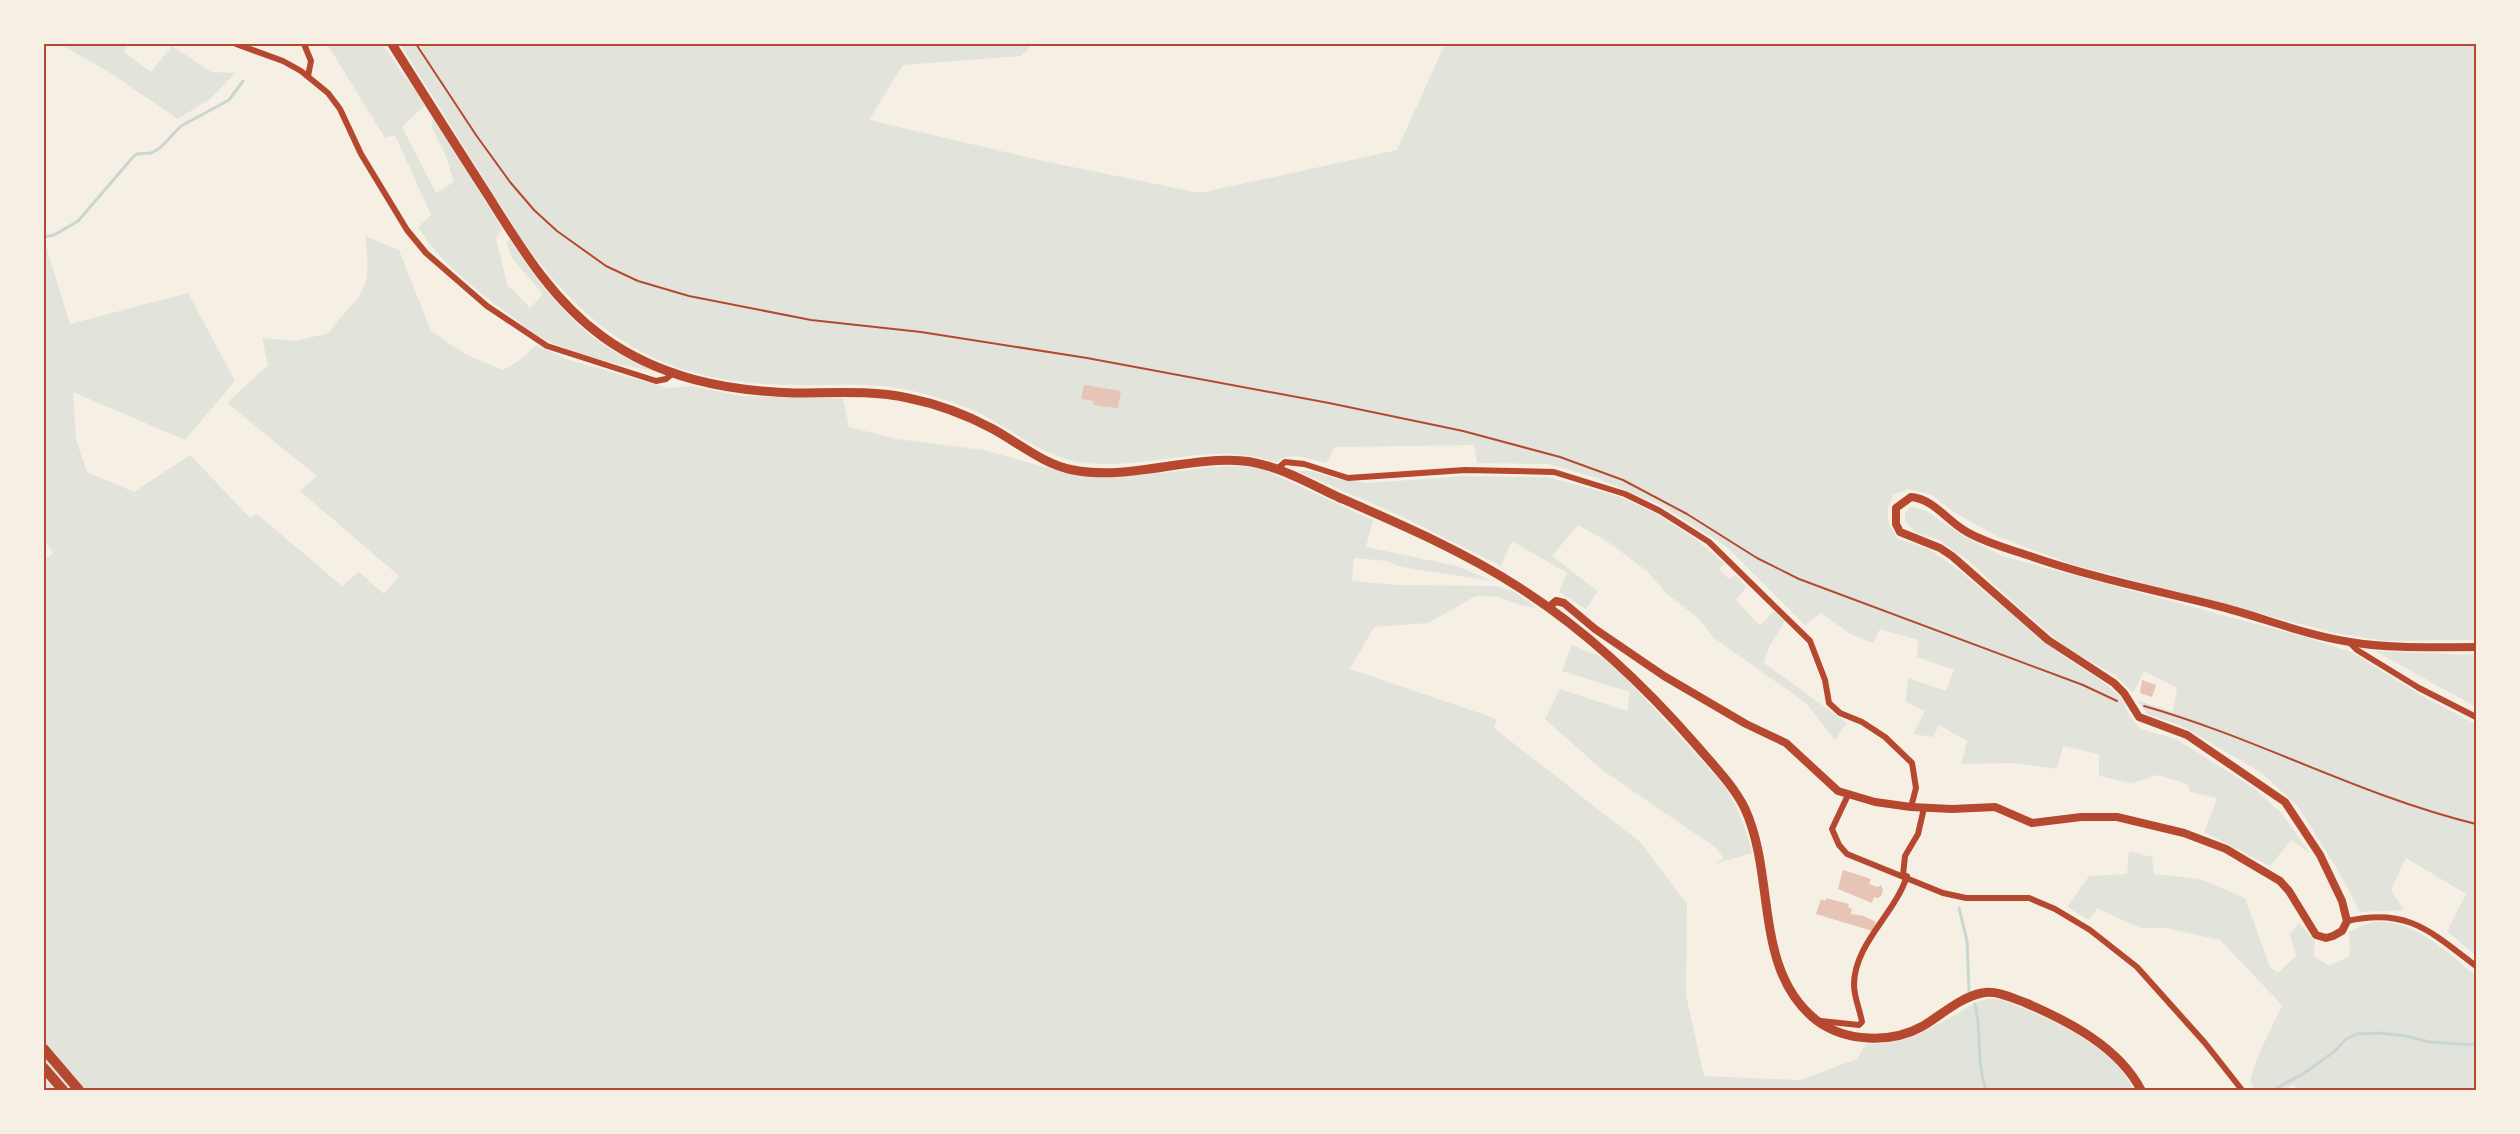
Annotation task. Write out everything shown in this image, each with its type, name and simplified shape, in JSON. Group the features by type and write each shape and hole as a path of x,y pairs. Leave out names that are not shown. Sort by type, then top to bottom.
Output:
{"highway":[{"path":"44,1048 80,1090"},
{"path":"44,1068 63,1090"}],"main road":[{"path":"392,44 531,265 582,320 624,350 672,374 730,389 796,393 875,393 909,398 968,416 1052,464 1080,471 1119,472 1229,460 1259,463 1464,555 1549,607 1616,661 1688,736 1732,788 1751,823 1783,980 1816,1020 1848,1037 1892,1036 1919,1029 1976,995 1996,992 2072,1024 2099,1043 2131,1074 2141,1090"}],"street":[{"path":"236,44 283,61 308,76 328,93 340,109 361,154 407,230 426,253 487,306 547,346 570,355 656,381 666,379 672,374"},
{"path":"304,44 311,61 308,76"},
{"path":"1276,469 1285,462 1294,462 1338,476 1360,478 1465,470 1554,472 1625,494 1660,511 1709,542 1810,641 1825,680 1829,703 1840,713 1862,722 1885,737 1912,763 1916,788 1911,807"},
{"path":"1549,607 1556,601 1564,603 1596,629 1657,672 1746,724 1786,743 1838,791 1875,802 1911,807 1952,809 1995,807 2032,823 2080,817 2117,817 2184,833 2226,849 2280,881 2289,891 2316,935 2326,938 2342,931 2347,921 2342,902 2320,855 2285,802 2187,735 2139,717 2114,684 2057,646 1986,588 1952,556 1940,548 1900,532 1895,516 1896,508 1911,496 1921,498 1931,503 1969,533 2051,563 2349,642 2376,645 2476,647"},
{"path":"2349,642 2357,650 2420,688 2476,717"},
{"path":"1848,795 1832,829 1839,845 1847,854 1943,893 1966,898 2029,898 2055,909 2090,930 2138,967 2205,1043 2242,1090"},
{"path":"1816,1020 1859,1025 1862,1022 1853,987 1857,966 1862,954 1898,898 1905,876 1905,856 1918,834 1924,808"},
{"path":"2347,921 2372,915 2402,919 2432,933 2476,966"}],"path":[{"path":"416,44 476,135 510,182 534,210 557,231 606,266 638,281 689,296 811,320 921,332 1087,358 1329,403 1463,431 1560,457 1623,480 1687,514 1757,558 1799,579 2067,679 2118,701 2151,708 2229,735 2408,806 2476,824"}],"shaded area":[{"path":"60,44 128,44 124,52 151,72 172,46 211,72 235,73 210,99 178,119 109,72"},
{"path":"327,44 382,44 425,105 402,127 436,193 454,182 445,154 432,128 433,118 502,228 496,239 507,284 530,308 543,294 511,257 507,244 509,238 542,286 582,328 613,351 655,371 596,359 540,337 484,296 448,264 418,227 431,215 395,135 385,138"},
{"path":"400,44 1033,44 1021,56 903,65 869,120 1048,162 1200,193 1397,150 1445,44 2476,44 2476,640 2385,641 2335,633 2071,564 1996,536 1952,511 1932,495 1908,489 1893,495 1887,511 1889,524 1898,539 1929,549 1956,568 2060,654 2100,680 2120,696 2129,715 2141,729 2176,739 2254,788 2282,814 2310,853 2291,840 2270,866 2204,832 2217,798 2190,792 2187,784 2158,775 2132,783 2099,776 2099,754 2063,746 2057,769 2013,763 1961,764 1967,741 1939,725 1933,737 1913,734 1925,711 1906,702 1908,678 1946,691 1954,670 1917,657 1918,640 1880,629 1873,643 1852,635 1821,613 1805,625 1726,546 1660,505 1597,478 1548,464 1477,463 1474,445 1335,447 1326,463 1294,456 1276,463 1253,456 1206,454 1135,463 1087,463 1044,451 973,410 917,392 870,385 790,385 746,382 706,376 670,365 606,330 550,276 523,241"},
{"path":"365,236 399,250 431,331 465,354 503,370 520,360 536,345 569,360 668,388 692,386 741,396 843,398 849,427 897,439 984,450 1069,474 1090,477 1124,477 1224,466 1258,467 1373,520 1366,547 1457,566 1492,581 1401,567 1387,561 1354,558 1352,581 1398,585 1496,586 1513,591 1537,608 1520,605 1499,597 1476,596 1428,623 1374,627 1350,669 1497,719 1494,728 1640,842 1687,904 1686,995 1704,1076 1800,1080 1857,1059 1866,1044 1880,1044 1912,1037 1975,1003 1997,999 2036,1014 2086,1040 2115,1063 2126,1076 2133,1090 44,1090 44,561 53,553 44,540 44,246 46,246 70,324 188,293 235,381 185,440 73,392 76,440 87,472 134,492 190,455 250,518 257,514 342,586 359,572 384,594 399,576 300,491 317,476 227,403 268,365 262,338 296,341 329,333 353,304 366,280 368,263"},
{"path":"1297,471 1312,471 1337,479 1369,483 1464,476 1548,477 1617,496 1653,512 1693,537 1725,564 1719,569 1729,579 1736,575 1746,587 1736,600 1760,626 1774,611 1785,621 1769,647 1764,663 1847,723 1835,740 1806,703 1714,638 1699,619 1666,593 1648,572 1608,542 1578,525 1552,556 1598,591 1586,609 1559,592 1567,573 1512,541 1501,566 1401,516"},
{"path":"1911,507 1925,510 1963,536 2002,556 2305,637 2351,652 2424,697 2476,724 2476,956 2447,931 2466,894 2406,858 2391,890 2404,910 2360,912 2339,872 2299,808 2262,773 2184,727 2147,714 2137,700 2173,712 2177,688 2144,671 2133,693 2115,675 2068,649 1968,560 1937,539 1916,533 1905,521 1905,513"},
{"path":"1572,645 1604,658 1625,677 1723,784 1741,818 1752,853 1715,864 1724,858 1715,847 1602,770 1545,719 1560,689 1627,711 1630,692 1562,671"},
{"path":"2375,651 2476,655 2476,707"},
{"path":"2129,851 2152,857 2154,874 2200,879 2245,898 2270,967 2278,973 2296,956 2290,934 2299,923 2315,941 2314,956 2329,966 2350,956 2349,932 2369,923 2403,926 2430,939 2476,976 2474,1090 2297,1090 2294,1085 2280,1090 2255,1090 2250,1081 2257,1058 2282,1005 2220,940 2166,928 2140,928 2097,908 2089,920 2067,907 2089,876 2127,874"}],"building":[{"path":"1084,385 1121,391 1118,408 1098,406 1093,404 1094,401 1081,399"},
{"path":"2142,680 2156,685 2152,697 2140,693"},
{"path":"1843,870 1871,879 1869,884 1878,887 1881,885 1883,890 1881,896 1874,897 1872,903 1838,889"},
{"path":"1826,898 1849,904 1848,907 1852,909 1851,914 1864,916 1876,922 1872,931 1816,914 1821,899 1825,901"}],"waterway":[{"path":"44,237 54,235 78,221 134,156 151,153 160,148 181,126 229,100 243,81"},
{"path":"1959,908 1967,941 1969,992"},
{"path":"1975,1004 1981,1069 1986,1090"},
{"path":"2273,1090 2303,1074 2335,1051 2346,1039 2357,1034 2379,1033 2430,1042 2476,1045"}]}
